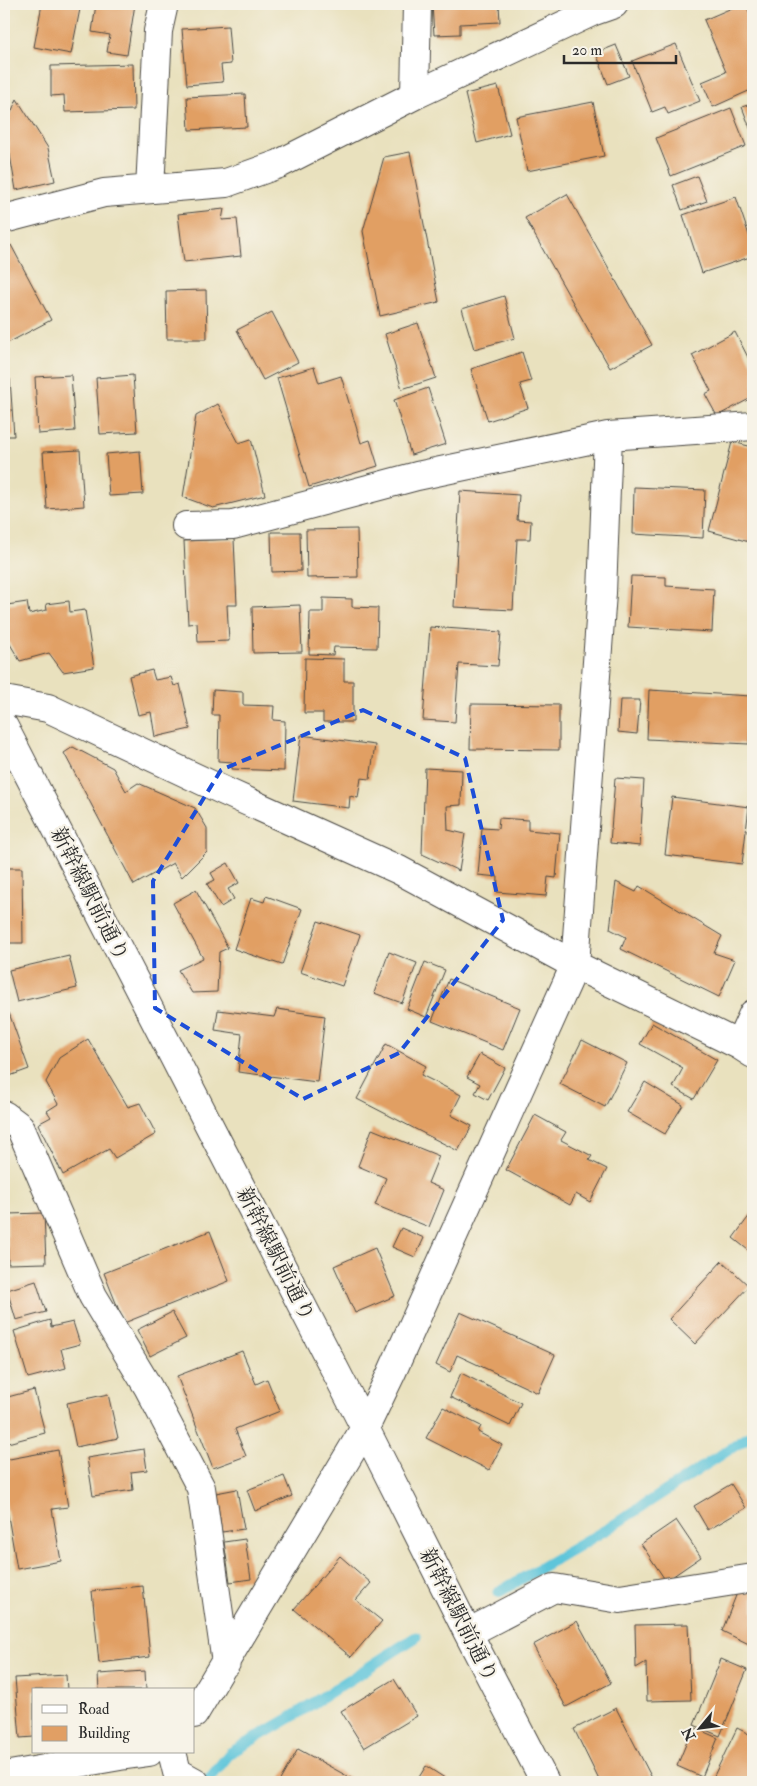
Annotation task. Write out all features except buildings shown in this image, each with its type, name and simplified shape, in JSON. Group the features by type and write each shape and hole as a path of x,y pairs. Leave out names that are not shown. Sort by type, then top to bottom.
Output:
{"street":[{"path":"150,189 158,31 164,4"},
{"path":"415,95 417,4"},
{"path":"4,219 104,193 226,183 261,171 279,164 415,95 594,11 614,4"},
{"path":"186,526 233,525 417,476 608,436 753,426"},
{"path":"195,1712 365,1428 575,965 602,593 608,436"},
{"path":"4,700 48,708 222,790 399,870 575,965 746,1050 753,1014"},
{"name":"新幹線駅前通り","path":"6,739 365,1428 468,1634 545,1782"},
{"path":"4,1115 20,1127 93,1296 148,1387 201,1488 226,1663"},
{"path":"468,1634 554,1588 620,1599 753,1578"},
{"path":"4,1776 135,1754"}],"highlighted area":[{"path":"363,710 465,758 503,920 399,1053 303,1099 155,1008 153,881 221,770"}],"waterway":[{"path":"499,1592 609,1528 753,1434"},
{"path":"207,1782 230,1753 290,1718 416,1637"}]}
